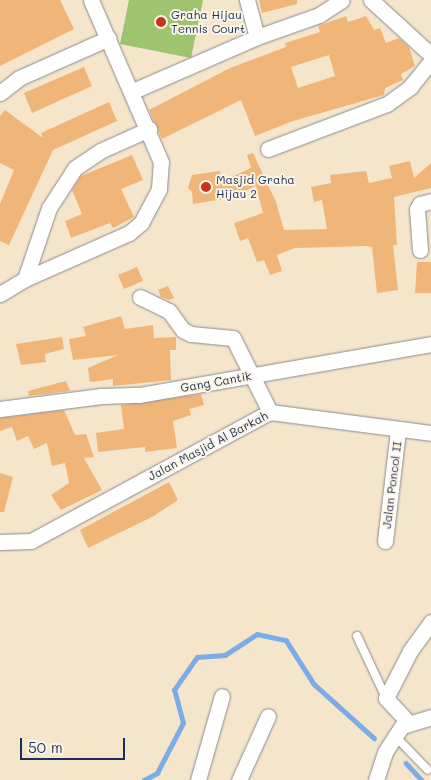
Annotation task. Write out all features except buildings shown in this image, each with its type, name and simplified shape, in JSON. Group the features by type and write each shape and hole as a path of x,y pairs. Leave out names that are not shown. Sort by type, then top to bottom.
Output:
{"street":[{"path":"0,294 25,279 129,233 141,223 155,200 162,176 161,162 133,91 91,0"},
{"path":"247,0 257,37"},
{"path":"133,91 257,37 319,15 342,0"},
{"path":"371,0 431,55"},
{"path":"0,93 19,78 109,38"},
{"path":"268,149 387,104 410,87 431,61"},
{"path":"25,279 49,208 76,168 100,151 149,129"},
{"path":"420,250 417,209 420,204 431,201"},
{"path":"140,297 169,311 183,330 233,338 270,412"},
{"name":"Gang Cantik","path":"0,410 101,396 139,395 431,344"},
{"name":"Jalan Masjid Al Barkah","path":"0,542 32,541 270,412 431,433"},
{"name":"Jalan Poncol II","path":"386,541 398,430"},
{"path":"409,723 386,698 410,652 431,622"},
{"path":"198,780 222,696"},
{"path":"240,780 268,716"},
{"path":"376,780 385,752 402,726 431,717"}],"lane":[{"path":"357,636 386,698"},
{"path":"396,736 428,770"}],"green space":[{"name":"Graha Hijau Tennis Court","path":"129,0 203,0 191,58 120,44"}],"waterway":[{"path":"144,780 157,773 183,723 174,690 197,657 225,655 257,634 286,640 314,684 374,738"},
{"path":"406,763 422,780"}],"place":[{"name":"Graha Hijau Tennis Court","path":"161,22"},
{"name":"Masjid Graha Hijau 2","path":"206,187"}]}
